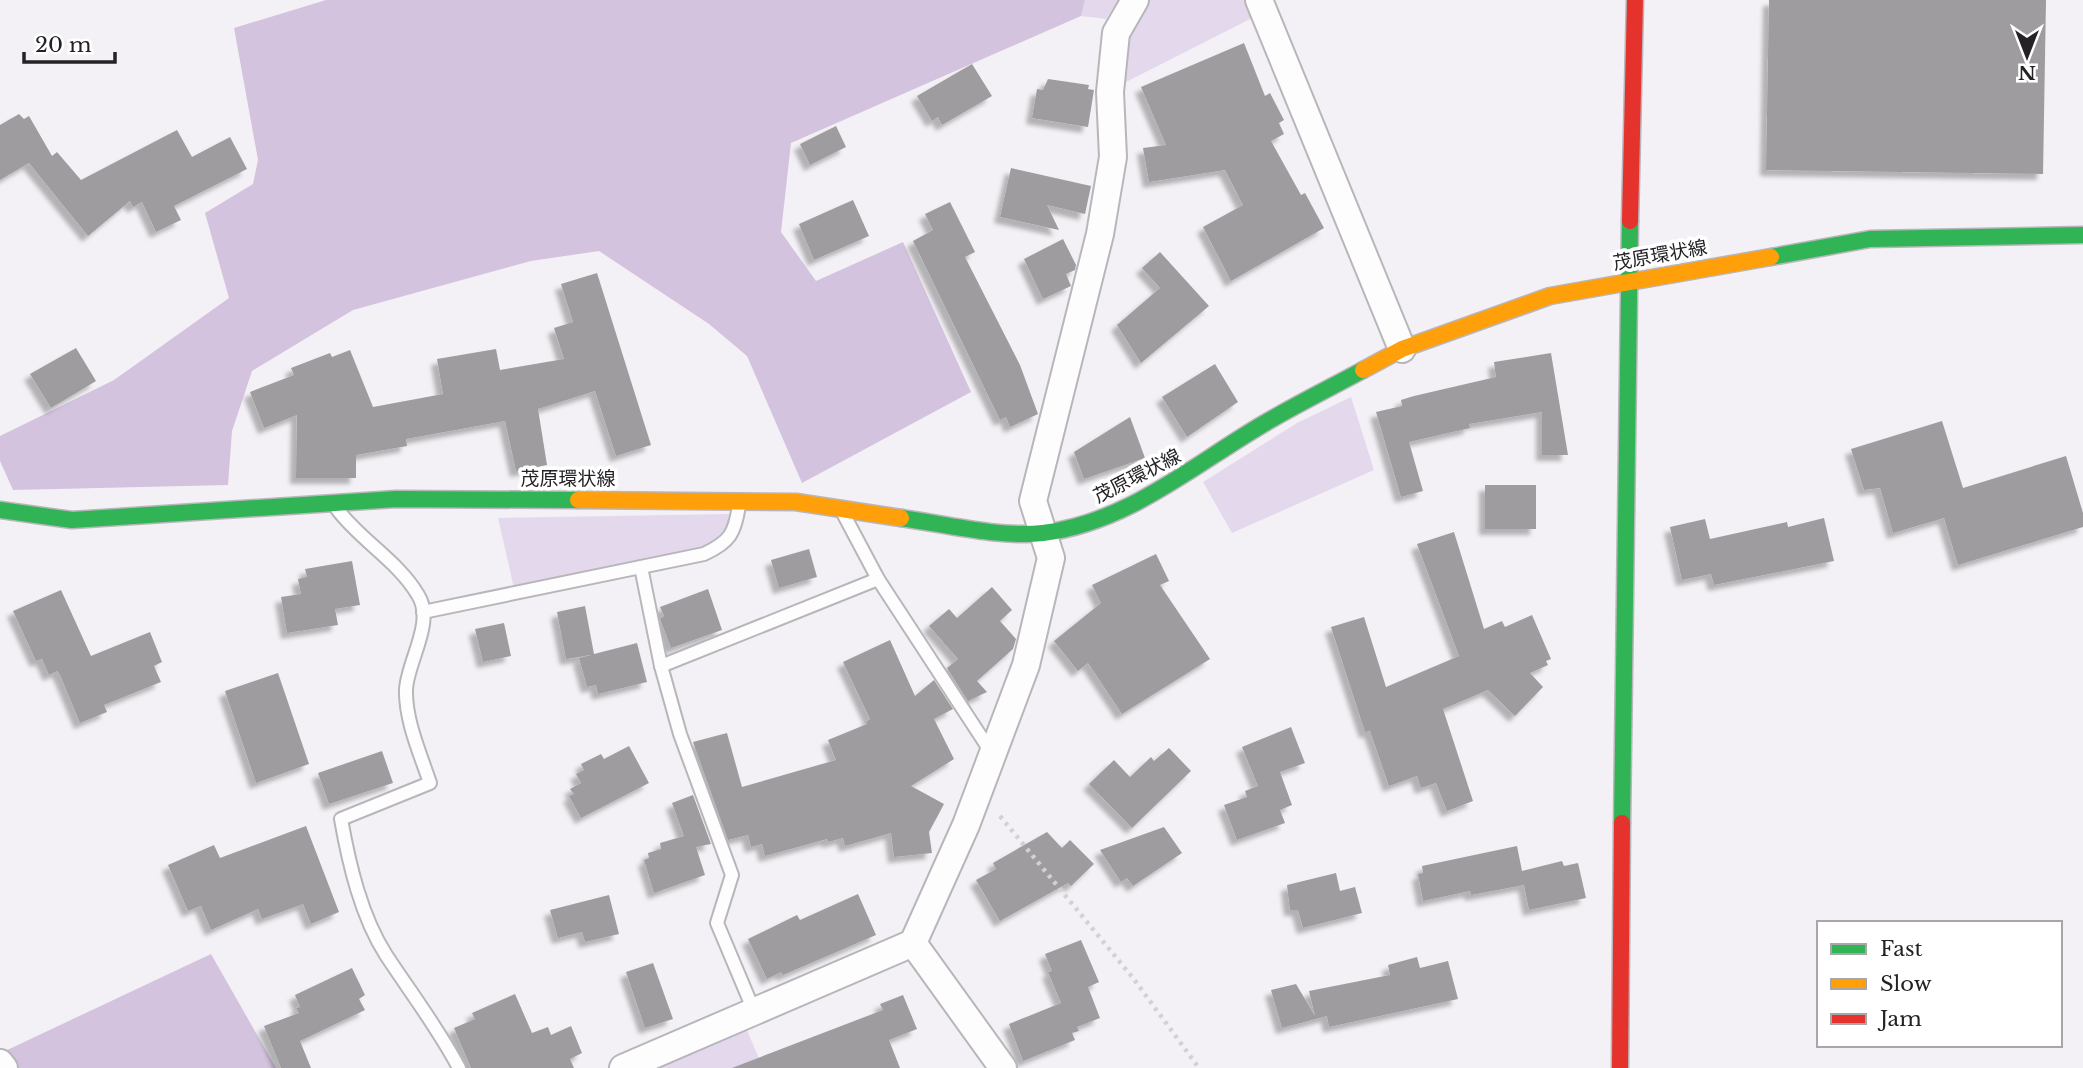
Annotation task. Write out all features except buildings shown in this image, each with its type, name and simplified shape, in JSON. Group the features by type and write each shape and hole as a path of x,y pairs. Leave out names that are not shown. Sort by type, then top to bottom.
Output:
{"main road":[{"path":"1620,1068 1628,282 1635,0"},
{"name":"茂原環状線","path":"3,504 72,520 396,499 796,502 985,530 1042,533 1098,520 1132,505 1206,463 1259,426 1402,349 1550,296 1870,239 2083,236"}],"street":[{"path":"623,1068 913,943 933,902 1026,666 1051,558 1033,501 1100,234 1113,157 1110,92 1116,33 1135,0"},
{"path":"1258,0 1402,349"},
{"path":"913,943 1003,1068"},
{"path":"0,1063 4,1068"}],"lane":[{"path":"423,612 704,554 721,546 736,528 740,501"},
{"path":"332,503 355,532 398,571 419,596 423,612 406,691 411,724 430,783 341,818 348,857 366,911 385,953 440,1032 459,1068"},
{"path":"840,509 878,579 992,754"},
{"path":"641,567 661,666 705,810 732,875 717,923 754,1011"},
{"path":"661,666 878,579"}],"path":[{"path":"977,794 1071,899 1199,1068"}],"shaded area":[{"path":"326,0 1085,0 1081,16 791,143 781,232 816,281 903,242 971,392 802,483 747,356 709,324 599,251 531,261 353,310 252,371 232,431 228,485 13,490 0,461 0,436 114,380 229,298 205,213 253,184 258,160 234,28"},
{"path":"1085,0 1118,0 1106,19 1081,16"},
{"path":"1143,0 1252,0 1258,15 1126,82 1121,49"},
{"path":"1351,397 1374,470 1232,533 1203,482 1297,423"},
{"path":"729,514 729,525 710,545 514,588 498,518"},
{"path":"211,954 276,1068 16,1068 5,1051"},
{"path":"746,1028 763,1068 656,1068"}],"traffic: fast":[{"path":"1622,823 1630,221"},
{"path":"1771,257 1870,239 2083,235"},
{"path":"901,518 1009,534 1043,533 1102,518 1157,491 1272,419 1363,370"},
{"path":"0,510 72,520 396,499 578,500"}],"traffic: slow":[{"path":"1363,370 1402,349 1550,296 1771,257"},
{"path":"578,500 796,502 901,518"}],"traffic: jam":[{"path":"1630,221 1635,0"},
{"path":"1620,1068 1622,823"}]}
